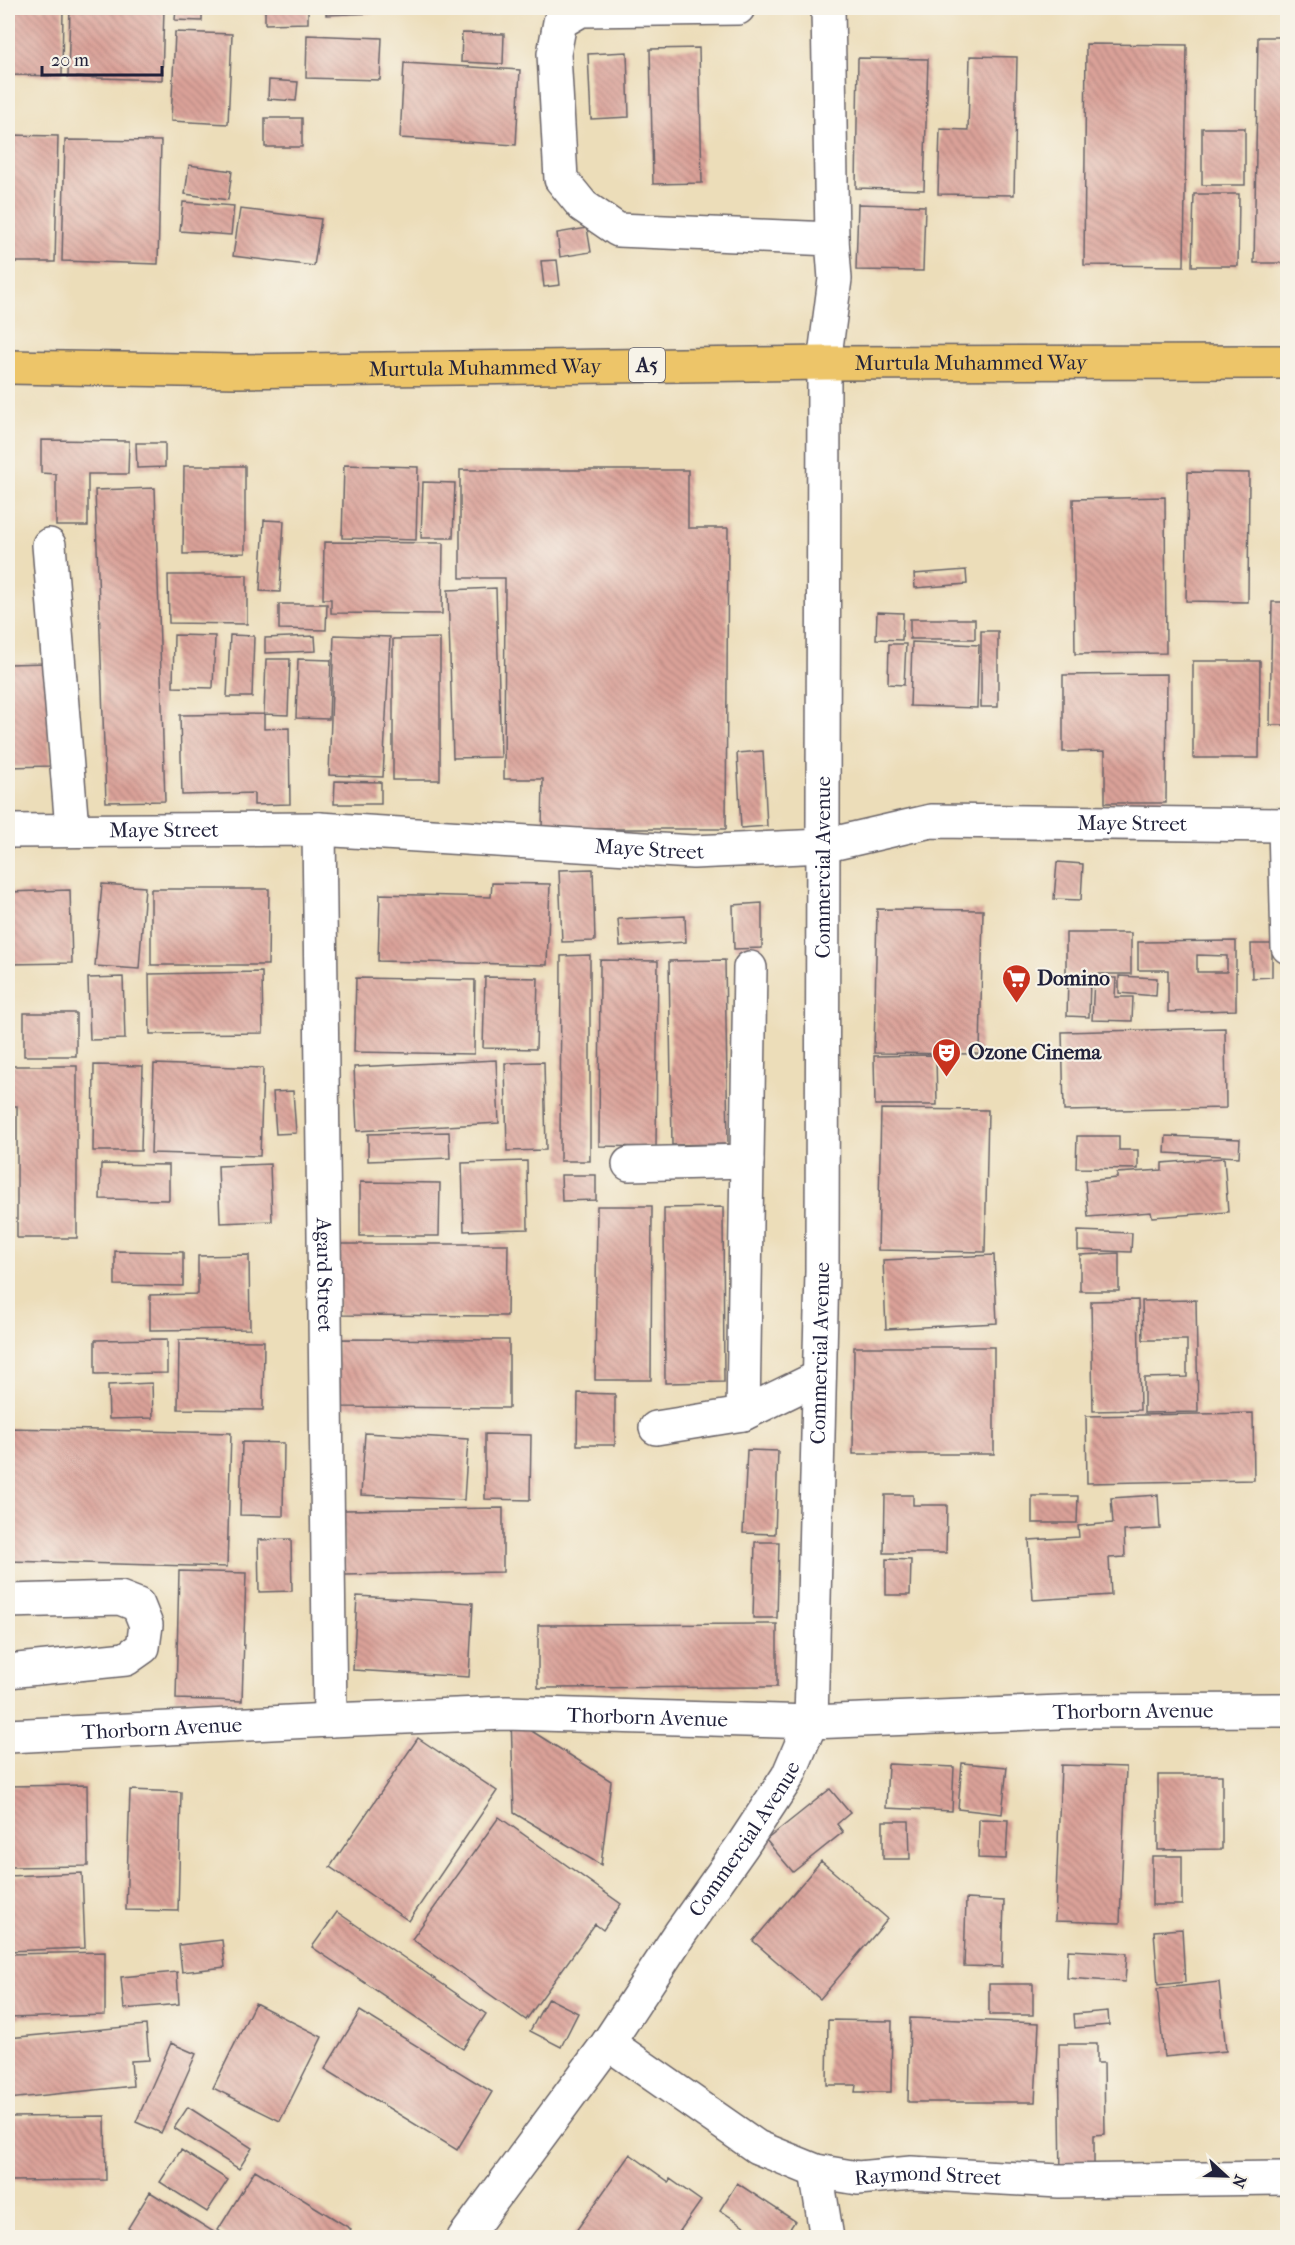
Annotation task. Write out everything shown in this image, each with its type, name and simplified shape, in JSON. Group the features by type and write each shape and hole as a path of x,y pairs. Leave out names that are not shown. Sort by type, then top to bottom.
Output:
{"main road":[{"name":"Murtula Muhammed Way","path":"8,367 237,372 824,363 1287,362"}],"street":[{"path":"738,8 581,10 560,21 554,54 561,179 583,206 618,230 832,239"},
{"name":"Commercial Avenue","path":"464,2238 608,2043 788,1776 811,1722 822,1260 824,363 835,279 832,239 828,8"},
{"path":"49,545 72,829"},
{"name":"Maye Street","path":"8,831 319,829 693,852 823,846 931,821 1286,825"},
{"path":"1286,825 1287,947"},
{"name":"Agard Street","path":"319,829 330,1720"},
{"path":"743,1414 750,968"},
{"path":"629,1164 747,1161"},
{"path":"656,1428 743,1414 819,1377"},
{"path":"8,1600 120,1598 138,1605 146,1625 143,1647 126,1659 8,1671"},
{"name":"Thorborn Avenue","path":"8,1736 506,1713 811,1722 1086,1711 1287,1710"},
{"name":"Raymond Street","path":"608,2043 757,2147 816,2171 858,2178 911,2173 1059,2181 1287,2178"},
{"path":"816,2171 826,2238"}],"building":[{"path":"8,8 63,8 62,76 8,75"},
{"path":"70,8 164,8 162,80 68,77"},
{"path":"176,8 202,8 202,21 175,20"},
{"path":"265,8 308,8 308,23 265,24"},
{"path":"326,8 375,8 375,13 326,15"},
{"path":"175,32 232,34 228,124 171,121"},
{"path":"462,33 504,34 503,64 461,62"},
{"path":"307,35 382,38 380,80 306,78"},
{"path":"1258,37 1288,37 1288,263 1254,263"},
{"path":"1086,44 1187,45 1184,266 1084,265"},
{"path":"699,48 702,183 653,184 650,49"},
{"path":"627,52 629,117 591,119 588,54"},
{"path":"970,56 1017,57 1014,195 938,194 940,129 968,130"},
{"path":"858,58 928,59 924,190 856,188"},
{"path":"404,63 520,70 516,145 400,138"},
{"path":"269,80 298,82 296,101 268,99"},
{"path":"265,118 302,118 302,147 265,147"},
{"path":"1202,128 1245,128 1245,185 1202,185"},
{"path":"8,135 58,136 55,262 8,262"},
{"path":"65,140 161,141 158,264 62,261"},
{"path":"189,165 232,171 228,200 185,194"},
{"path":"1194,194 1239,194 1238,266 1192,266"},
{"path":"183,202 234,206 231,235 180,231"},
{"path":"858,204 925,206 923,271 856,270"},
{"path":"240,209 321,219 314,266 233,256"},
{"path":"587,228 591,252 560,257 557,233"},
{"path":"557,260 560,285 544,287 541,261"},
{"path":"41,440 129,441 128,474 88,474 88,526 56,526 56,474 41,473"},
{"path":"136,443 165,443 165,467 137,468"},
{"path":"344,465 418,467 416,540 342,538"},
{"path":"184,466 245,466 245,553 183,554"},
{"path":"460,470 688,470 688,528 728,528 726,829 542,829 543,779 504,779 505,578 460,578"},
{"path":"1188,472 1249,473 1248,602 1186,601"},
{"path":"423,482 455,483 453,538 421,538"},
{"path":"155,488 165,801 106,802 95,490"},
{"path":"1165,497 1166,653 1075,654 1073,499"},
{"path":"264,520 284,521 280,592 260,591"},
{"path":"324,542 443,543 442,614 331,613 331,599 323,599"},
{"path":"966,570 967,584 915,588 914,574"},
{"path":"168,575 247,575 247,624 169,623"},
{"path":"496,588 501,757 453,758 448,590"},
{"path":"1272,602 1288,602 1288,725 1270,725"},
{"path":"279,604 327,604 326,630 279,629"},
{"path":"877,612 903,613 902,640 876,639"},
{"path":"910,619 975,619 975,639 910,639"},
{"path":"981,631 998,631 998,707 981,707"},
{"path":"174,635 215,636 213,688 173,687"},
{"path":"230,635 254,636 252,697 227,697"},
{"path":"334,635 390,637 383,777 329,775"},
{"path":"315,636 316,651 265,653 265,638"},
{"path":"440,638 440,780 393,780 393,639"},
{"path":"912,642 979,645 977,708 910,706"},
{"path":"889,644 906,644 904,685 888,684"},
{"path":"266,659 290,659 288,715 264,714"},
{"path":"298,659 331,660 329,719 296,718"},
{"path":"1193,661 1260,661 1259,758 1193,758"},
{"path":"48,663 50,766 8,767 8,664"},
{"path":"1167,674 1166,803 1105,803 1105,751 1063,752 1063,675"},
{"path":"264,714 264,729 289,728 290,804 254,805 254,793 182,795 180,715"},
{"path":"763,751 767,826 741,828 737,753"},
{"path":"335,781 381,782 381,804 334,804"},
{"path":"1057,862 1083,864 1081,900 1054,899"},
{"path":"593,869 595,941 562,942 559,870"},
{"path":"492,883 550,884 547,965 378,961 380,894 491,897"},
{"path":"102,884 145,887 139,969 95,966"},
{"path":"151,889 269,889 268,965 151,965"},
{"path":"70,890 72,963 8,964 8,892"},
{"path":"762,903 762,948 734,949 733,905"},
{"path":"877,909 983,910 980,1054 874,1053"},
{"path":"685,916 686,942 620,946 618,919"},
{"path":"1066,933 1131,933 1131,974 1066,974"},
{"path":"1236,941 1236,1010 1168,1012 1168,970 1138,970 1138,942","holes":["1197,955 1227,956 1227,972 1197,972"]},
{"path":"1251,944 1272,944 1272,977 1252,978"},
{"path":"590,955 590,1161 560,1161 561,956"},
{"path":"600,960 658,961 656,1147 599,1146"},
{"path":"725,960 728,1144 672,1145 669,961"},
{"path":"262,972 263,1033 150,1034 149,974"},
{"path":"1119,976 1157,978 1156,996 1119,993"},
{"path":"123,977 125,1039 90,1040 88,978"},
{"path":"485,977 538,978 536,1049 483,1048"},
{"path":"356,978 475,980 474,1054 354,1052"},
{"path":"1068,978 1090,979 1089,1017 1067,1016"},
{"path":"1094,978 1116,978 1115,997 1133,997 1132,1021 1092,1020"},
{"path":"24,1013 76,1013 76,1056 24,1056"},
{"path":"1225,1028 1226,1108 1064,1111 1062,1032"},
{"path":"936,1055 937,1105 875,1105 874,1056"},
{"path":"496,1060 499,1123 357,1131 354,1067"},
{"path":"544,1062 546,1150 507,1151 505,1063"},
{"path":"154,1064 263,1068 260,1156 151,1153"},
{"path":"94,1065 143,1066 141,1151 93,1151"},
{"path":"8,1066 77,1066 77,1238 17,1238 17,1106 8,1106"},
{"path":"293,1091 296,1133 276,1134 273,1092"},
{"path":"881,1109 988,1110 985,1252 878,1250"},
{"path":"449,1132 450,1158 368,1161 368,1134"},
{"path":"1077,1136 1119,1136 1119,1150 1138,1150 1138,1169 1076,1168"},
{"path":"1166,1136 1240,1139 1239,1157 1165,1153"},
{"path":"1224,1158 1228,1212 1152,1217 1151,1212 1088,1217 1085,1181 1117,1178 1117,1173 1162,1170 1162,1163"},
{"path":"527,1161 528,1229 464,1231 462,1163"},
{"path":"101,1164 169,1165 169,1200 100,1199"},
{"path":"270,1164 272,1221 220,1223 218,1166"},
{"path":"561,1175 596,1175 596,1200 562,1201"},
{"path":"360,1182 440,1183 439,1236 360,1236"},
{"path":"597,1206 652,1206 651,1380 595,1380"},
{"path":"723,1207 724,1382 665,1383 664,1208"},
{"path":"1078,1231 1132,1233 1131,1252 1078,1250"},
{"path":"339,1244 508,1244 507,1316 338,1315"},
{"path":"115,1251 183,1252 183,1286 115,1285"},
{"path":"1119,1253 1119,1291 1080,1291 1080,1255"},
{"path":"249,1255 250,1329 150,1330 150,1295 198,1294 198,1256"},
{"path":"994,1255 997,1323 886,1329 883,1260"},
{"path":"1138,1300 1140,1410 1093,1411 1091,1301"},
{"path":"1196,1300 1198,1412 1144,1413 1144,1378 1187,1377 1187,1340 1143,1340 1142,1301"},
{"path":"167,1339 167,1373 95,1374 95,1340"},
{"path":"337,1339 509,1340 509,1408 336,1407"},
{"path":"179,1340 264,1341 263,1410 178,1409"},
{"path":"854,1347 994,1347 994,1454 853,1454"},
{"path":"152,1383 153,1418 109,1419 108,1385"},
{"path":"578,1393 615,1394 615,1445 577,1445"},
{"path":"1253,1413 1254,1480 1087,1483 1086,1416"},
{"path":"8,1428 231,1433 227,1567 8,1561"},
{"path":"365,1433 468,1439 464,1500 361,1495"},
{"path":"485,1434 531,1435 530,1500 485,1499"},
{"path":"242,1442 284,1443 283,1516 240,1515"},
{"path":"747,1450 778,1451 775,1534 743,1533"},
{"path":"885,1495 913,1495 913,1505 947,1505 946,1553 884,1553"},
{"path":"1158,1495 1160,1529 1124,1531 1125,1557 1109,1558 1111,1595 1033,1600 1029,1540 1079,1537 1078,1526 1113,1523 1111,1498"},
{"path":"1032,1496 1078,1496 1077,1523 1032,1523"},
{"path":"503,1508 503,1572 344,1575 343,1510"},
{"path":"291,1539 292,1591 259,1592 258,1540"},
{"path":"755,1542 779,1542 777,1618 753,1618"},
{"path":"886,1559 911,1560 910,1595 886,1595"},
{"path":"179,1571 246,1573 242,1701 176,1699"},
{"path":"357,1596 473,1603 469,1677 353,1670"},
{"path":"777,1624 777,1687 538,1688 538,1625"},
{"path":"511,1718 611,1781 601,1865 514,1813"},
{"path":"418,1738 497,1791 409,1921 330,1867"},
{"path":"962,1763 1007,1767 1002,1814 958,1809"},
{"path":"888,1764 954,1767 952,1811 886,1808"},
{"path":"1061,1765 1126,1767 1120,1923 1055,1921"},
{"path":"1158,1775 1222,1775 1222,1849 1158,1850"},
{"path":"87,1785 88,1866 8,1867 8,1786"},
{"path":"830,1789 850,1813 837,1824 843,1832 793,1872 766,1840"},
{"path":"130,1790 181,1792 178,1911 126,1910"},
{"path":"499,1817 621,1904 603,1930 595,1924 526,2020 412,1939"},
{"path":"979,1819 1008,1820 1006,1859 978,1858"},
{"path":"883,1821 909,1821 910,1859 883,1859"},
{"path":"1152,1856 1182,1856 1182,1905 1152,1905"},
{"path":"821,1861 888,1919 820,1999 753,1941"},
{"path":"82,1873 85,1948 8,1951 8,1876"},
{"path":"966,1899 1004,1901 1002,1967 964,1966"},
{"path":"337,1912 486,2014 463,2049 312,1947"},
{"path":"1182,1929 1185,1982 1158,1985 1154,1931"},
{"path":"222,1940 225,1967 182,1972 179,1945"},
{"path":"1068,1950 1127,1953 1125,1982 1067,1978"},
{"path":"105,1952 105,2015 8,2018 8,1954"},
{"path":"177,1972 179,2004 124,2009 121,1977"},
{"path":"1219,1982 1226,2051 1164,2057 1157,1989"},
{"path":"989,1984 1033,1984 1033,2015 989,2015"},
{"path":"548,1998 578,2013 561,2047 530,2031"},
{"path":"255,2003 322,2037 280,2121 213,2088"},
{"path":"360,2011 492,2092 457,2150 325,2069"},
{"path":"1108,2011 1109,2025 1075,2028 1074,2014"},
{"path":"910,2018 1039,2023 1035,2102 908,2102"},
{"path":"828,2020 892,2021 891,2092 855,2092 856,2085 827,2085"},
{"path":"146,2025 149,2060 131,2061 133,2086 8,2099 8,2038"},
{"path":"171,2043 196,2054 161,2133 136,2122"},
{"path":"1059,2044 1097,2044 1097,2063 1104,2063 1105,2134 1094,2135 1094,2177 1061,2177"},
{"path":"188,2107 252,2148 239,2169 174,2128"},
{"path":"105,2116 106,2180 8,2181 8,2117"},
{"path":"181,2150 228,2180 207,2212 160,2182"},
{"path":"630,2154 669,2182 670,2179 701,2201 675,2238 571,2238"},
{"path":"255,2170 351,2229 345,2238 229,2238 218,2230"},
{"path":"737,2183 795,2221 784,2238 762,2238 720,2210"},
{"path":"150,2192 217,2234 215,2238 143,2238 128,2228"}],"place":[{"name":"Domino","path":"1016,1004"},
{"name":"Ozone Cinema","path":"947,1078"}]}
